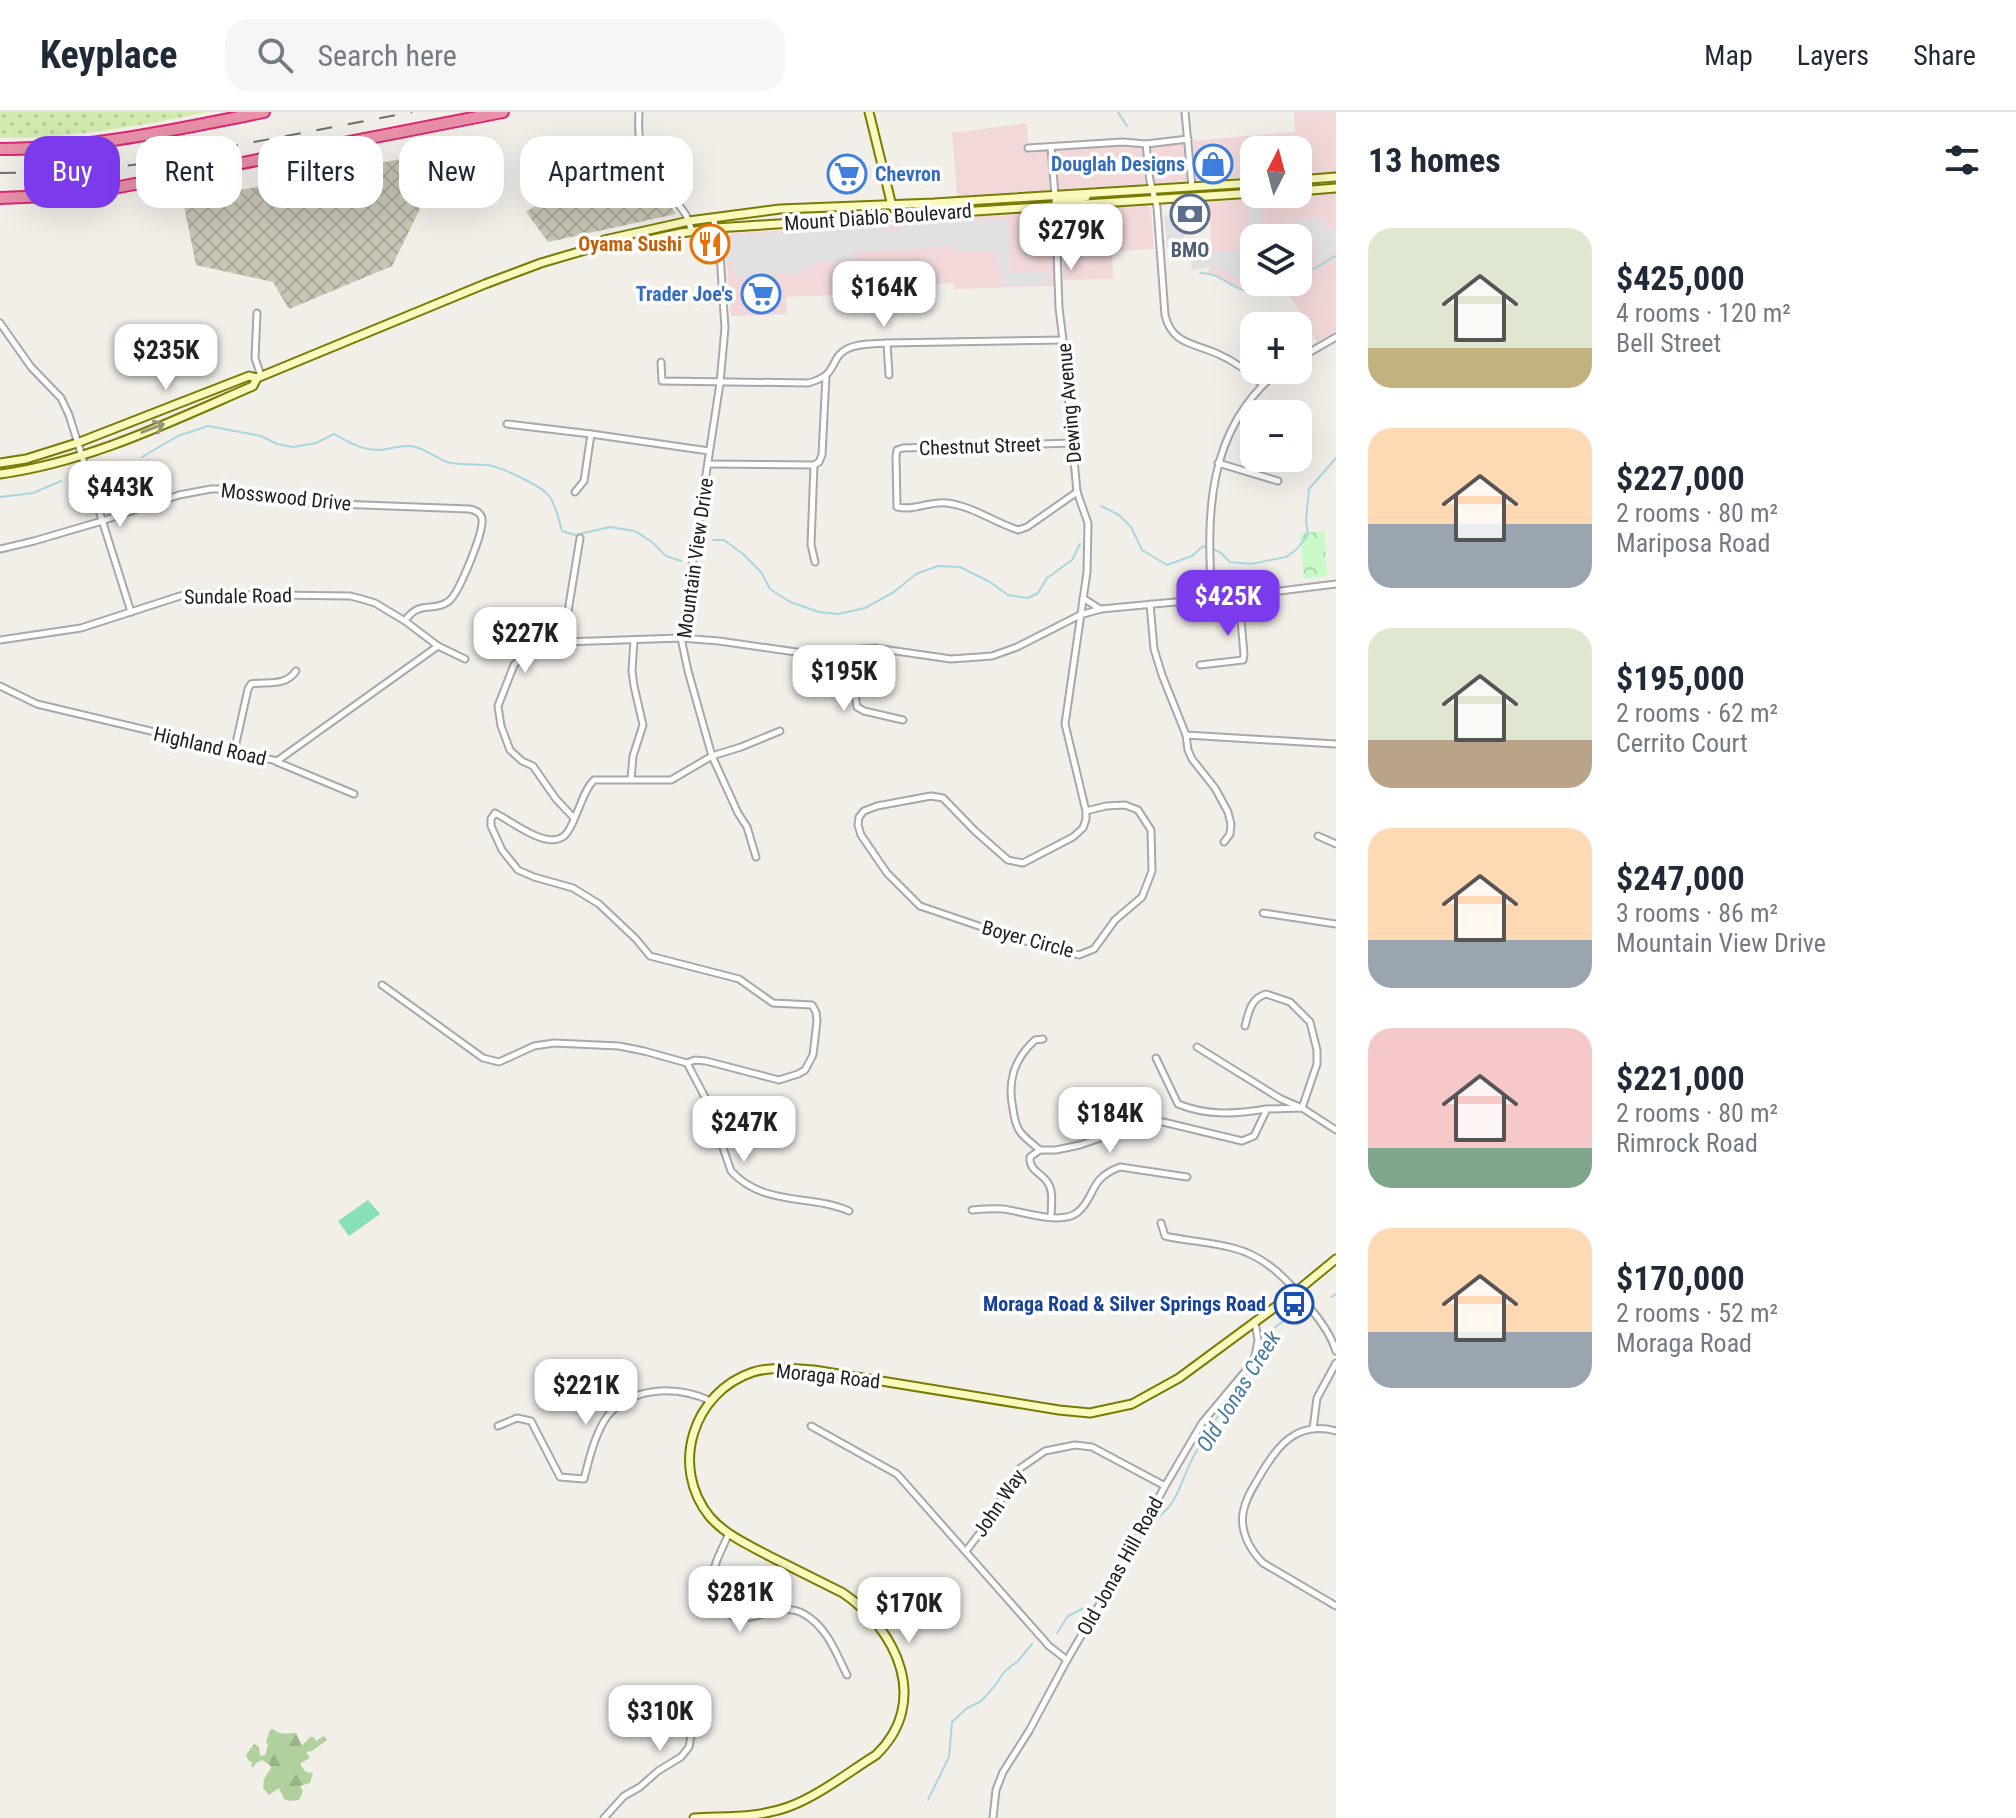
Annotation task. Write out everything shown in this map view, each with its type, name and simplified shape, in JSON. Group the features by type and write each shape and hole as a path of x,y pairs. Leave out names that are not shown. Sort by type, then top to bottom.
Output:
{"highway":[{"path":"0,149 101,142 264,112"},
{"path":"0,198 109,189 503,112"}],"main road":[{"path":"869,112 894,216"},
{"path":"1312,179 1336,177"},
{"name":"Mount Diablo Boulevard","path":"0,463 26,459 77,443 249,376 259,377 485,284 599,246 604,240 689,221 780,209 1240,184"},
{"path":"1312,190 1336,188"},
{"path":"1055,206 1063,200 1086,198 1090,193"},
{"name":"Mount Diablo Boulevard","path":"599,246 606,249 716,228 1240,194"},
{"path":"1022,208 1027,203 1051,201 1055,195"},
{"name":"Mount Diablo Boulevard","path":"0,474 80,456 253,386 259,377"},
{"name":"Moraga Road","path":"694,1818 751,1816 796,1804 884,1747 898,1724 903,1696 900,1661 893,1647 876,1622 856,1603 843,1593 728,1535 704,1508 690,1468 693,1429 700,1414 733,1381 753,1372 775,1368 814,1370 1090,1413 1132,1404 1179,1378 1336,1259"}],"street":[{"path":"639,112 643,154 689,221 692,231"},
{"path":"1185,112 1192,187"},
{"path":"1028,148 1123,142 1146,144 1188,139"},
{"path":"1146,144 1157,207 1167,326 1182,340 1241,367 1263,385 1238,416 1218,463 1209,537 1212,598"},
{"name":"Dewing Avenue","path":"1051,148 1057,280 1072,443 1077,492 1088,523 1087,572 1065,724 1086,811"},
{"name":"Mountain View Drive","path":"713,218 719,239 725,320 720,383 681,638 712,756 729,796 747,827 756,857"},
{"path":"257,313 255,358 259,377"},
{"path":"0,323 31,367 61,398 69,415 131,612"},
{"path":"1312,351 1336,337"},
{"path":"661,362 662,381 808,383 826,376 839,356 847,349 859,346 1063,340"},
{"path":"887,343 889,375"},
{"path":"708,464 814,465 819,462 822,455 826,376"},
{"path":"507,424 709,451"},
{"path":"575,492 584,481 591,434"},
{"name":"Chestnut Street","path":"1072,443 897,450 898,507 910,509 945,502 965,507 1018,530 1077,492"},
{"path":"1218,463 1278,481"},
{"path":"814,465 811,545 815,562"},
{"name":"Mosswood Drive","path":"0,549 102,521 179,495 211,489 232,489 286,501 478,511 482,516 478,538 451,600 411,612 405,621"},
{"path":"563,642 580,538"},
{"path":"574,818 533,766 510,750 498,710 514,665 524,655 549,643 681,638 803,653 875,648 951,659 992,656 1017,647 1080,615 1101,609 1336,584"},
{"name":"Sundale Road","path":"0,640 81,628 193,594 350,596 375,603 438,646 465,659"},
{"path":"1200,665 1243,660 1239,596"},
{"path":"1083,598 1101,609"},
{"path":"1150,604 1154,649 1192,759 1215,788 1228,812 1230,834 1224,842"},
{"path":"631,779 633,756 643,725 632,671 634,640"},
{"name":"Highland Road","path":"0,686 37,704 277,761 438,646"},
{"path":"848,651 857,707 903,720"},
{"path":"234,752 251,684 283,682 296,671"},
{"path":"382,985 483,1058 499,1062 534,1046 554,1043 619,1046 687,1063 706,1061 779,1080 805,1070 813,1055 816,1012 812,1005 773,1003 739,979 650,956 599,904 573,888 518,870 502,850 491,826 495,813 534,836 551,841 564,837 588,786 594,780 671,780 712,756 780,731"},
{"path":"1186,735 1336,744"},
{"path":"277,761 354,794"},
{"name":"Boyer Circle","path":"931,796 943,798 1008,860 1023,863 1073,837 1083,828 1086,811 1125,805 1138,810 1151,830 1152,871 1142,897 1115,920 1094,949 1079,955 1014,938 920,906 887,873 861,835 858,825 864,811 877,806 931,796"},
{"path":"1318,836 1336,844"},
{"path":"1263,913 1336,924"},
{"path":"1245,1026 1254,1000 1266,994 1290,1002 1310,1022 1317,1064 1302,1108"},
{"path":"1040,1150 1020,1131 1014,1117 1010,1088 1012,1072 1019,1058 1035,1040 1043,1039"},
{"path":"1197,1047 1336,1130"},
{"path":"1156,1058 1178,1104 1195,1111 1242,1113 1302,1108"},
{"path":"687,1063 707,1101 731,1171 738,1179 779,1197 839,1206 849,1211"},
{"path":"1051,1217 1048,1183 1029,1163 1030,1157 1040,1150 1080,1145 1147,1122 1163,1122 1242,1141 1254,1136 1267,1109"},
{"path":"972,1210 1002,1209 1040,1217 1070,1216 1077,1212 1099,1179 1120,1167 1187,1177"},
{"path":"1161,1223 1165,1236 1234,1248 1268,1264 1297,1291 1320,1321 1336,1351"},
{"name":"Old Jonas Hill Road","path":"993,1818 996,1790 1003,1772 1029,1731 1165,1486 1202,1423 1255,1356 1258,1340 1255,1322"},
{"path":"1313,1429 1317,1398 1336,1363"},
{"path":"498,1426 517,1418 531,1421 560,1477 584,1479 594,1441 612,1411 639,1394 671,1390 699,1395 711,1401"},
{"path":"811,1426 897,1474 1049,1646 1067,1660"},
{"path":"1335,1431 1313,1429 1287,1440 1270,1458 1248,1497 1243,1514 1247,1542 1263,1563 1336,1606"},
{"name":"John Way","path":"966,1551 986,1525 1019,1469 1045,1451 1075,1445 1092,1447 1165,1486"},
{"path":"728,1535 714,1572 729,1614 741,1620 790,1609 804,1614 825,1632 847,1675"},
{"path":"604,1818 624,1796 681,1757 689,1747 693,1725"}],"shaded area":[{"path":"1294,112 1336,112 1336,172 1312,173 1312,136 1247,136 1295,132"},
{"path":"1027,123 1028,150 1240,137 1240,178 957,196 952,133"},
{"path":"399,159 399,208 420,208 392,266 289,309 273,282 196,265 184,208 242,208 242,190 258,187 258,208 383,208 383,162"},
{"path":"1336,193 1336,331 1317,342 1312,334 1312,312 1299,312 1290,296 1312,296 1312,224 1240,224 1240,288 1208,273 1212,258 1209,202 1240,200 1240,208 1312,208 1312,195"},
{"path":"1145,205 1151,211 1154,249 1112,251 1113,279 1063,280 1062,217 1066,210"},
{"path":"532,208 672,208 676,214 548,242 526,212"},
{"path":"1262,208 1263,224 1248,224 1247,210"},
{"path":"1053,210 1055,286 954,289 953,283 909,285 908,276 855,277 854,294 786,297 787,314 731,316 725,241 732,233 882,225"},
{"path":"1183,215 1185,245 1202,244 1203,252 1240,250 1240,280 1215,265 1192,270 1187,251 1168,251 1164,216"},
{"path":"1324,218 1324,229 1336,229 1336,252 1329,252 1329,256 1314,264 1312,224 1287,224 1302,219"},
{"path":"1008,219 1011,273 1049,272 1049,284 1001,286 998,252 954,252 951,246 853,252 853,292 841,293 840,261 818,262 799,273 788,274 783,270 782,273 735,278 733,262 728,261 728,242 734,236 884,226 889,231 903,230 902,225"}],"green space":[{"path":"0,112 208,112 105,130 0,138"},
{"path":"1324,530 1327,576 1304,579 1300,534"},
{"path":"368,1200 380,1214 349,1236 338,1221"},
{"path":"273,1729 281,1733 296,1733 302,1746 310,1737 316,1741 324,1736 327,1740 306,1752 310,1758 301,1766 306,1772 313,1773 310,1783 300,1786 303,1791 299,1800 284,1799 279,1788 269,1795 263,1788 271,1766 262,1760 253,1768 246,1755 254,1744 259,1747 260,1756 265,1755 266,1742"}],"waterway":[{"path":"1118,112 1127,126"},
{"path":"1312,269 1336,256"},
{"path":"1200,273 1214,275 1240,289"},
{"path":"142,457 178,436 208,426 261,436 293,447 316,443 334,434 367,449 411,446 456,464 494,466 530,482 551,500 562,531 575,535 610,527 635,531 666,556 681,561"},
{"path":"1101,506 1119,515 1131,527 1142,550 1167,565 1192,556 1203,546 1220,552 1230,562 1251,564 1286,557 1308,535 1309,489 1336,458"},
{"path":"0,497 33,493 61,481"},
{"path":"713,540 724,540 743,554 761,572 770,589 790,602 819,612 838,614 865,608 894,592 916,574 938,566 960,567 1008,595 1028,598 1038,593 1047,578 1072,560 1080,544"},
{"name":"Old Jonas Creek","path":"1331,1297 1336,1294"},
{"name":"Old Jonas Creek","path":"1158,1518 1176,1496 1193,1457 1223,1408 1261,1363 1273,1329 1301,1312"},
{"name":"Old Jonas Creek","path":"1057,1633 1068,1616 1084,1608"},
{"name":"Old Jonas Creek","path":"928,1800 949,1757 952,1722 981,1701 1032,1644"}],"railway":[{"path":"0,173 60,172 133,165 412,112"}],"place":[{"name":"Douglah Designs","path":"1213,164"},
{"name":"Chevron","path":"847,174"},
{"name":"BMO","path":"1190,214"},
{"name":"Oyama Sushi","path":"710,244"},
{"name":"Trader Joe's","path":"761,294"},
{"name":"Moraga Road & Silver Springs Road","path":"1294,1304"}]}
